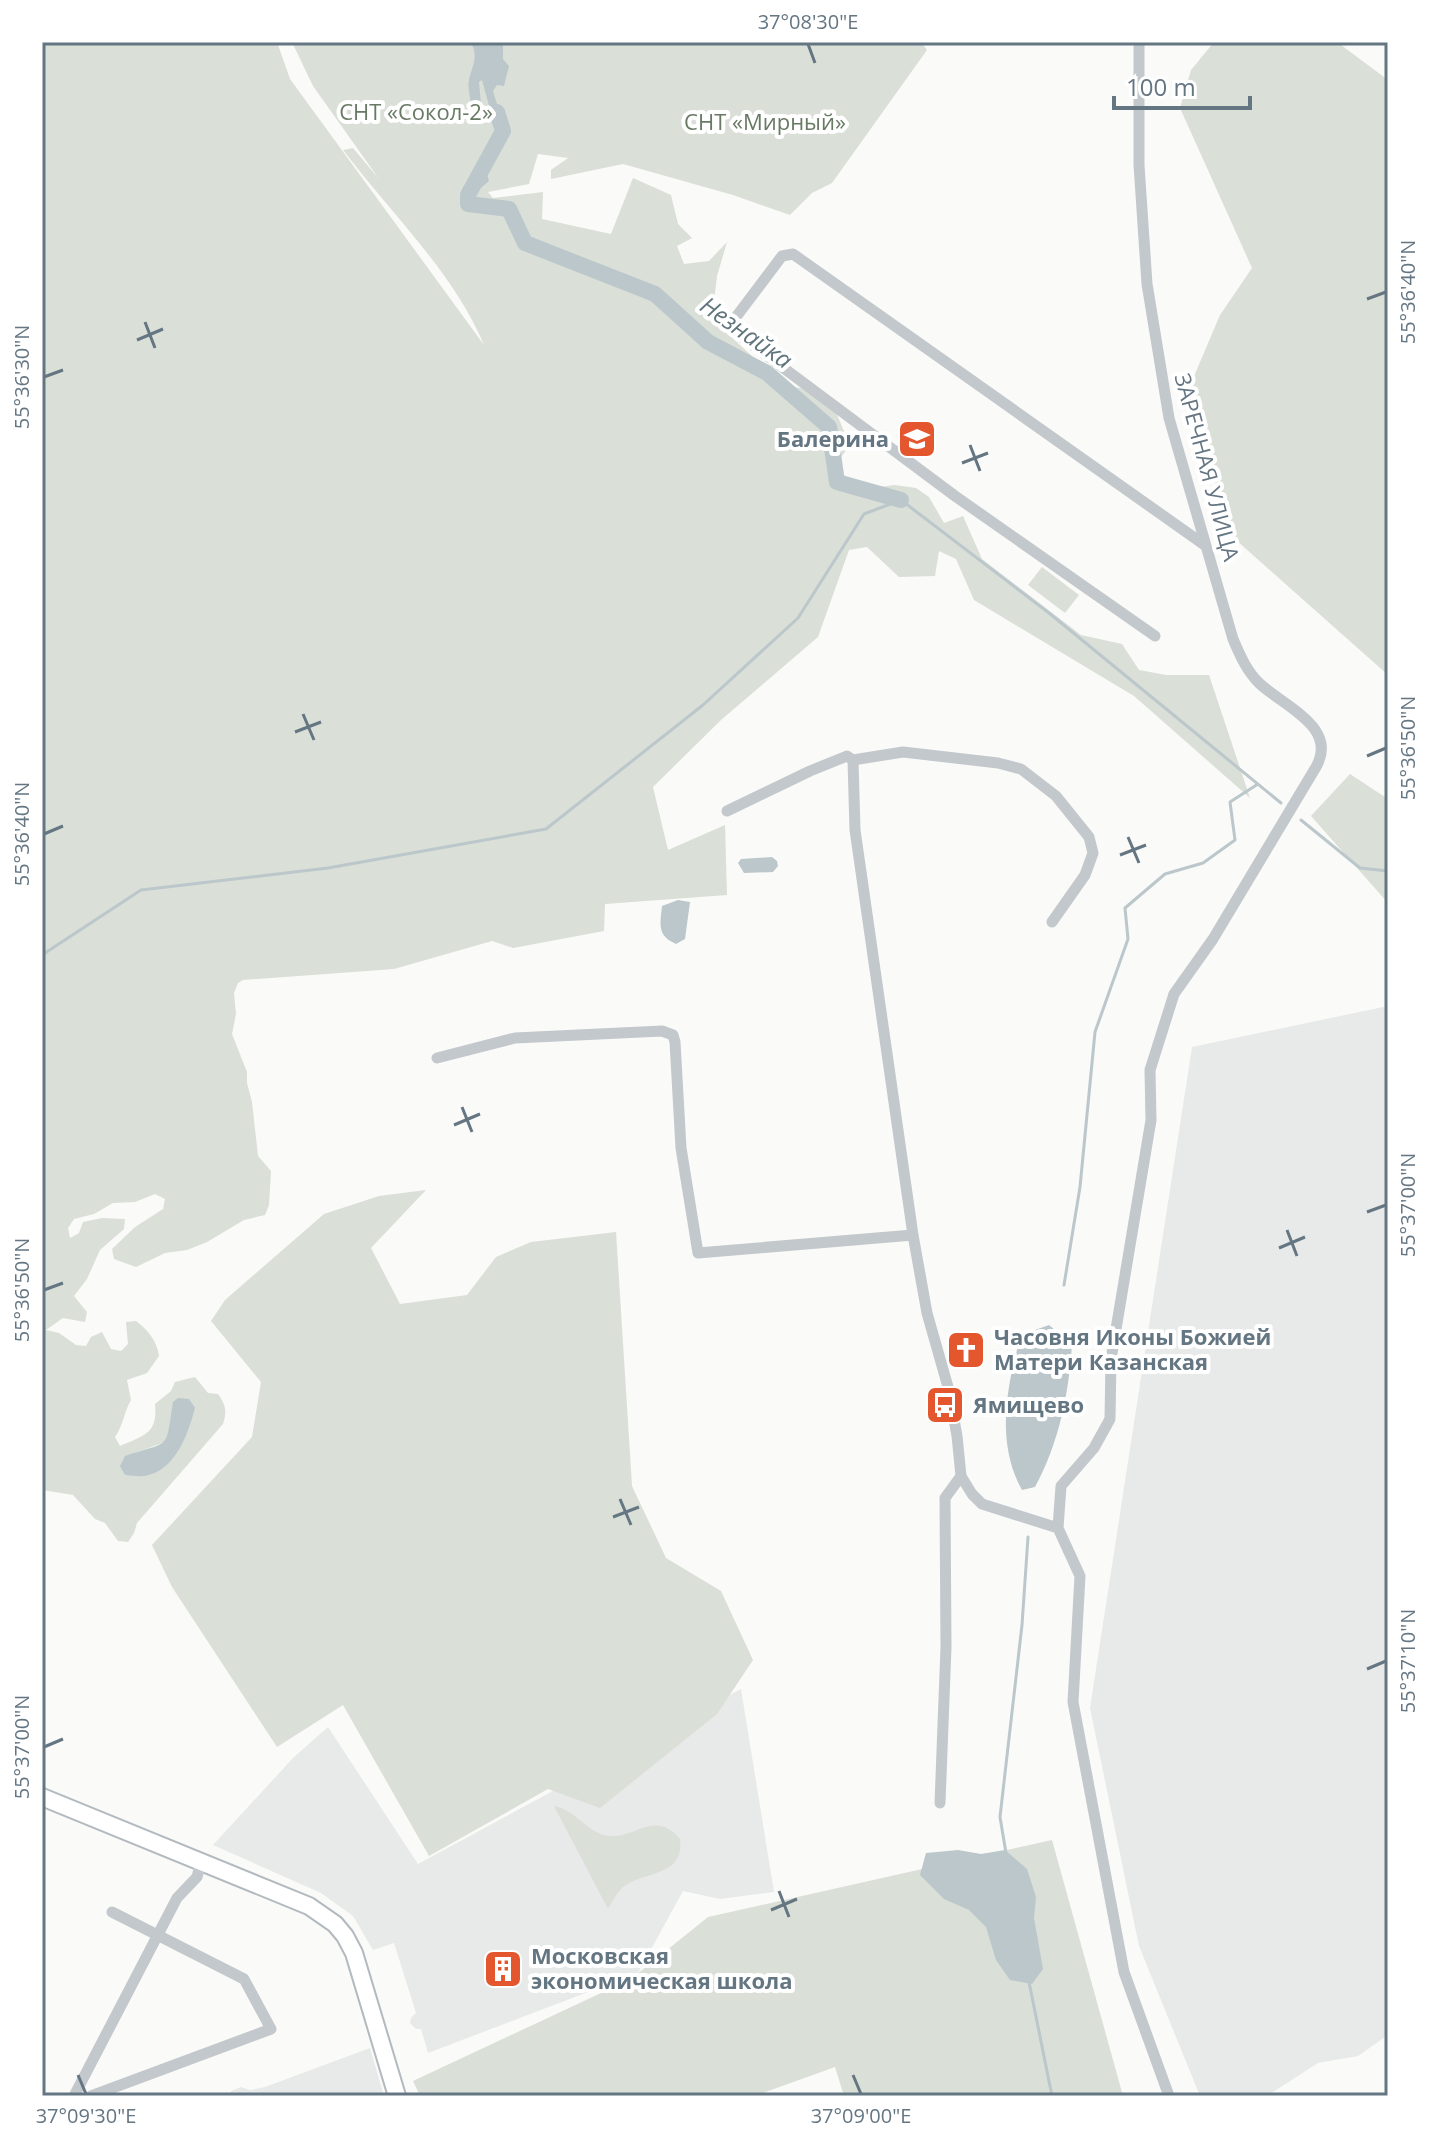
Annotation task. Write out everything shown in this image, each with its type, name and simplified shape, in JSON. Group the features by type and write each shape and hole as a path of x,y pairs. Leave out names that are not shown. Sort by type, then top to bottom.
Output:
{"main road":[{"path":"42,1797 309,1906 340,1930 354,1953 398,2091"}],"street":[{"name":"ЗАРЕЧНАЯ УЛИЦА","path":"1058,1528 1061,1486 1094,1448 1110,1419 1111,1359 1151,1120 1150,1070 1174,994 1213,939 1316,767 1322,751 1321,735 1317,729 1260,684 1246,668 1233,639 1169,418 1145,267 1139,165 1139,42"},
{"path":"1155,636 906,460 734,331 733,321 782,256 793,254 1206,546"},
{"path":"727,811 847,756 853,760 903,752 998,763 1021,769 1056,796 1089,837 1093,853 1085,875 1052,922"},
{"path":"853,760 855,830 913,1235 927,1313 948,1387 961,1476 982,1504 1058,1528 1080,1576 1073,1702 1124,1972 1169,2096"},
{"path":"437,1058 515,1038 662,1031 673,1035 681,1148 698,1253 913,1235"},
{"path":"940,1803 946,1647 945,1498 961,1476"},
{"path":"74,2096 177,1898 197,1877 201,1862"},
{"path":"91,2096 271,2029 244,1979 112,1912"}],"shaded area":[{"path":"471,42 503,45 503,59 509,66 504,86 497,85 493,91 505,130 499,133 482,80 479,82 481,105 471,107 469,83 475,58"},
{"path":"487,158 491,160 486,171 489,181 470,197 462,197 464,187 478,175"},
{"path":"772,857 778,866 773,872 744,873 738,863 741,859"},
{"path":"678,900 690,902 685,939 676,944 663,933 661,919 662,906"},
{"path":"1388,1006 1388,2035 1358,2056 1318,2063 1267,2096 1200,2096 1139,1946 1090,1708 1192,1047"},
{"path":"1049,1325 1072,1344 1068,1381 1056,1435 1043,1470 1035,1487 1022,1490 1008,1453 1006,1433 1011,1374 1021,1335"},
{"path":"178,1398 189,1399 195,1408 172,1460 155,1473 125,1475 120,1466 125,1456 164,1442 173,1402"},
{"path":"741,1689 774,1892 720,1899 683,1891 638,1973 428,2053 421,2029 410,2023 416,2013 394,1943 373,1950 353,1916 321,1893 213,1845 293,1758 328,1727 418,1864"},
{"path":"958,1850 981,1854 1005,1850 1027,1869 1036,1897 1034,1918 1043,1969 1032,1984 1010,1980 996,1960 986,1927 969,1910 944,1899 920,1875 926,1853"},
{"path":"370,2048 384,2096 230,2096 231,2091 241,2087 250,2090 265,2087"}],"green space":[{"path":"42,42 277,42 290,79 484,345 439,268 343,150 353,148 379,179 313,86 292,42 921,42 927,50 832,183 812,193 790,215 733,195 623,164 551,179 551,170 568,158 538,154 529,184 488,192 493,198 543,192 542,219 611,234 633,178 671,195 678,224 692,238 677,246 684,264 709,261 727,242 717,276 712,319 783,385 812,390 835,410 850,445 830,472 874,488 894,485 916,488 929,497 944,523 963,516 982,559 1081,635 1122,644 1139,670 1166,675 1209,675 1250,798 1134,696 974,600 956,559 939,551 935,576 899,577 867,547 849,550 818,637 721,720 653,787 668,850 725,825 727,895 605,904 604,931 513,948 492,941 394,969 243,980 238,983 234,993 236,1014 232,1034 247,1072 258,1156 271,1171 269,1205 265,1215 244,1220 207,1242 187,1250 165,1253 136,1267 114,1259 112,1249 135,1227 163,1209 165,1199 155,1194 135,1202 113,1203 94,1214 74,1219 68,1228 70,1238 79,1233 83,1222 102,1218 125,1219 124,1229 100,1250 87,1279 74,1296 87,1312 85,1322 63,1318 46,1330 59,1333 76,1345 86,1346 91,1337 102,1332 111,1349 121,1351 128,1344 126,1322 136,1321 151,1336 159,1356 147,1373 127,1380 131,1400 115,1437 120,1446 152,1428 155,1404 171,1391 175,1382 195,1377 208,1393 218,1394 221,1398 225,1409 223,1424 137,1523 128,1542 118,1541 105,1523 95,1519 73,1495 42,1490","holes":["195,1408 188,1428 124,1475 135,1453 165,1442 170,1433 170,1422"]},
{"path":"1214,42 1337,42 1388,80 1388,675 1227,532 1192,381 1220,315 1252,268 1180,108 1191,70"},
{"path":"1042,567 1079,595 1065,613 1028,585"},
{"path":"1350,774 1388,799 1388,903 1311,816"},
{"path":"426,1190 371,1248 400,1304 467,1295 496,1257 531,1242 616,1232 632,1486 666,1558 721,1591 753,1660 717,1714 600,1808 548,1789 429,1856 343,1705 277,1747 172,1587 152,1545 252,1437 261,1382 211,1321 225,1300 324,1214 379,1196"},
{"path":"554,1806 609,1836 662,1826 680,1839 680,1852 669,1867 622,1888 608,1909"},
{"path":"1052,1840 1123,2096 844,2096 835,2067 754,2096 420,2096 413,2081 631,1979 708,1917"}],"waterway":[{"name":"Незнайка","path":"497,112 503,131 468,195 468,204 509,209 525,243 655,294 708,342 767,373 829,427 837,482 901,500"},
{"path":"42,955 141,890 328,868 546,829 703,705 798,618 864,514 901,500 1049,613 1281,803"},
{"path":"1064,1285 1080,1187 1095,1032 1128,939 1125,908 1165,874 1203,863 1235,840 1230,802 1258,784"},
{"name":"Незнайка","path":"1301,820 1360,868 1388,871"},
{"path":"1006,1853 1000,1817 1022,1625 1028,1537"},
{"path":"1029,1982 1052,2096"}],"place":[{"name":"Балерина","path":"917,439"},
{"name":"Часовня Иконы Божией Матери Казанская","path":"966,1350"},
{"name":"Ямищево","path":"945,1405"},
{"name":"Московская экономическая школа","path":"503,1969"}],"park label":[{"name":"СНТ «Сокол-2»","path":"416,112"},
{"name":"СНТ «Мирный»","path":"765,122"}]}
